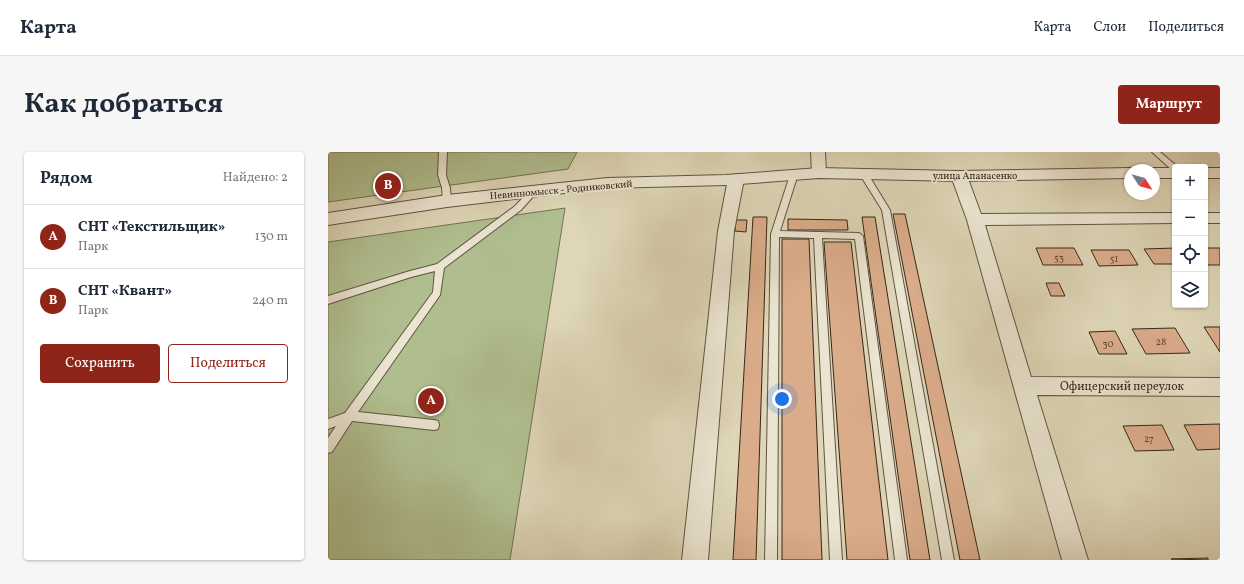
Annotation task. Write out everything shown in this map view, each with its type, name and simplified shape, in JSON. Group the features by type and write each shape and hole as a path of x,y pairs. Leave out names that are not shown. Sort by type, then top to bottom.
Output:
{"street":[{"path":"818,152 819,173"},
{"name":"Невинномысск - Родниковский","path":"328,219 447,201 607,183 731,179 819,173"},
{"name":"улица Апанасенко","path":"819,173 959,176 1124,173"},
{"path":"1160,173 1172,173"},
{"path":"1208,173 1220,173"},
{"path":"959,176 975,220 1075,560"},
{"path":"695,560 731,179"},
{"path":"975,220 1172,218"},
{"path":"1208,218 1220,218"},
{"name":"Офицерский переулок","path":"1024,386 1220,387"}],"lane":[{"path":"443,152 442,175 446,188 447,201"},
{"path":"1156,152 1172,165"},
{"path":"863,173 886,210 948,560"},
{"path":"771,560 775,234 794,174"},
{"path":"328,300 410,274 440,267 518,208 535,190"},
{"path":"775,234 859,236 901,560"},
{"path":"818,234 836,560"},
{"path":"328,448 349,416 437,293 440,267"},
{"path":"328,424 349,416 434,425"}],"green space":[{"path":"328,152 577,152 568,169 328,202"},
{"path":"565,208 510,560 328,560 328,242"}],"building":[{"path":"893,214 905,214 980,560 960,560"},
{"path":"753,217 767,217 756,560 733,560"},
{"path":"862,217 875,217 930,560 910,560"},
{"path":"788,219 847,220 848,230 788,230"},
{"path":"736,220 747,220 746,232 735,231"},
{"path":"782,239 809,239 822,560 782,560"},
{"path":"824,242 851,242 888,560 847,560"},
{"path":"1036,248 1074,248 1083,265 1043,265"},
{"path":"1172,248 1172,264 1154,264 1144,249"},
{"path":"1208,248 1220,248 1220,265 1208,265"},
{"path":"1091,250 1129,250 1138,265 1099,266"},
{"path":"1046,283 1059,283 1065,296 1051,296"},
{"path":"1204,327 1220,327 1220,352"},
{"path":"1175,328 1190,353 1146,354 1132,329"},
{"path":"1115,331 1127,354 1099,354 1089,332"},
{"path":"1220,424 1220,449 1197,450 1184,425"},
{"path":"1162,425 1174,450 1135,451 1123,426"},
{"path":"1208,558 1208,560 1171,559"}],"place":[{"name":"СНТ «Квант»","path":"388,186"},
{"name":"СНТ «Текстильщик»","path":"431,401"}]}
